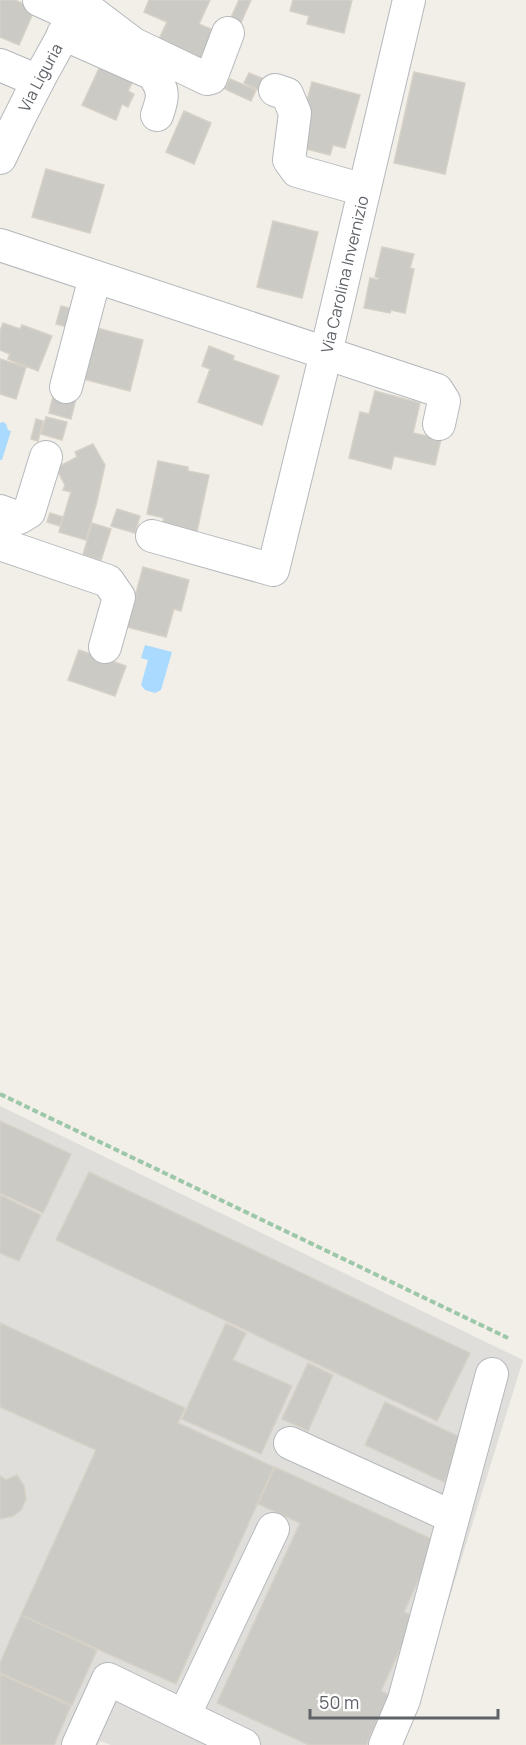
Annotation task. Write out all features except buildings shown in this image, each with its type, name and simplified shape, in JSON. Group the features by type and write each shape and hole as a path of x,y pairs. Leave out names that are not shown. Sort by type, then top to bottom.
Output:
{"street":[{"path":"39,0 75,14 207,79 212,78 228,33"},
{"name":"Via Carolina Invernizio","path":"0,245 326,353 409,0"},
{"path":"75,14 153,74 161,87 162,100 157,115"},
{"name":"Via Liguria","path":"0,158 18,118 75,14"},
{"path":"0,65 38,81"},
{"path":"275,90 287,94 295,113 289,160 297,171 364,190"},
{"path":"66,387 95,277"},
{"path":"152,536 273,570 326,353 437,390 444,401 439,424"},
{"path":"0,511 19,518 29,512 46,457"},
{"path":"0,544 108,581 119,597 105,647"},
{"path":"384,1745 404,1700 492,1374"},
{"path":"290,1443 453,1517"},
{"path":"184,1716 273,1530"},
{"path":"78,1745 108,1679 244,1745"}],"path":[{"path":"0,1094 508,1338"}],"shaded area":[{"path":"0,1106 523,1360 404,1745 111,1745 100,1741 98,1745 0,1745"}],"water":[{"path":"3,422 11,431 2,460 0,460 0,423"},
{"path":"145,645 172,652 161,690 155,693 145,690 141,685 148,660 141,658"}]}
